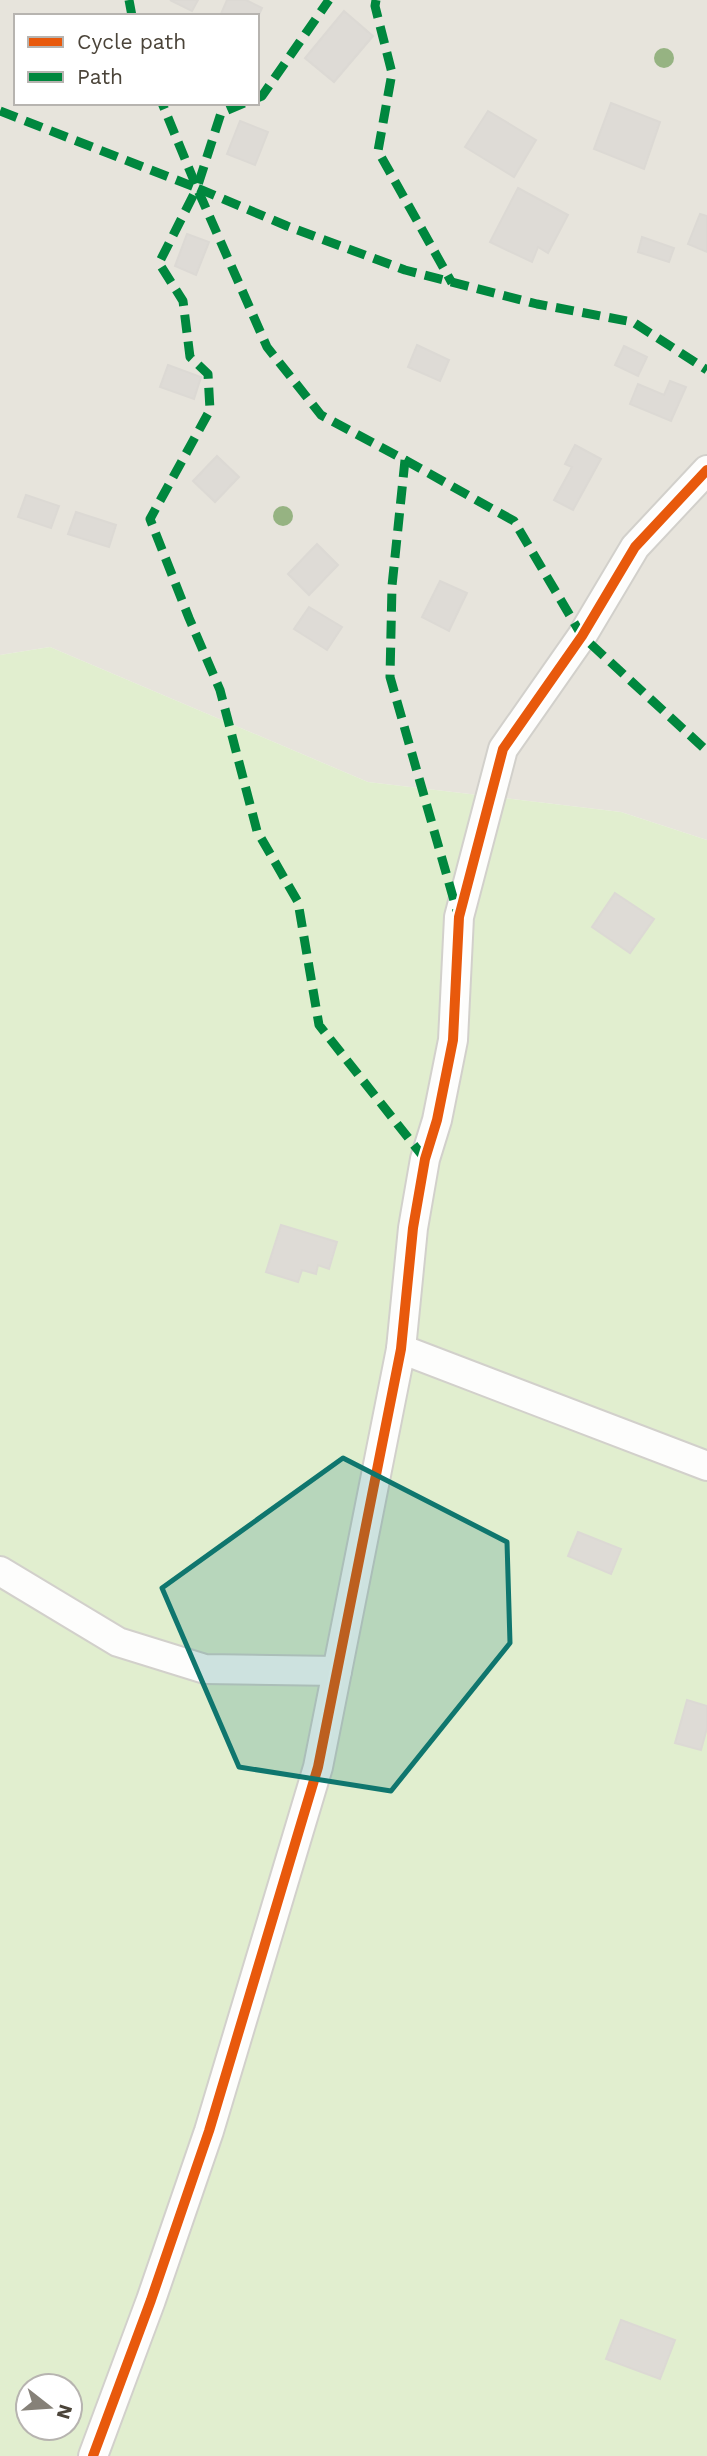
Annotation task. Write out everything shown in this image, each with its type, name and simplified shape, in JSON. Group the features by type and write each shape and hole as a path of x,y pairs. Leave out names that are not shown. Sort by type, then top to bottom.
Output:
{"street":[{"path":"93,2456 151,2300 209,2131 318,1767 401,1349 413,1228 425,1159 438,1120 453,1040 459,917 503,749 582,636 635,547 707,470"},
{"path":"401,1349 707,1466"},
{"path":"0,1571 118,1642 205,1669 337,1671"}],"highlighted area":[{"path":"343,1458 507,1542 510,1643 391,1791 239,1767 162,1588"}],"shaded area":[{"path":"0,0 707,0 707,840 621,812 368,782 50,647 0,655"}],"green space":[{"path":"50,647 368,782 621,812 707,840 707,2456 0,2456 0,655"}],"building":[{"path":"170,0 198,0 192,11"},
{"path":"227,0 246,0 262,8 259,15 221,14"},
{"path":"344,11 373,36 334,82 305,58"},
{"path":"611,103 660,122 644,169 594,149"},
{"path":"488,111 536,140 514,177 465,147"},
{"path":"240,121 268,132 255,165 227,154"},
{"path":"518,188 568,215 548,253 538,247 532,262 490,242"},
{"path":"700,214 707,216 707,252 688,244"},
{"path":"187,234 209,242 196,275 175,266"},
{"path":"642,237 674,248 669,262 638,252"},
{"path":"417,345 449,360 440,381 408,367"},
{"path":"624,346 647,357 638,376 615,365"},
{"path":"168,365 201,377 194,399 160,387"},
{"path":"670,381 686,387 671,421 630,404 638,384 664,395"},
{"path":"575,445 601,459 573,510 554,500 572,467 565,464"},
{"path":"217,456 239,477 215,502 193,481"},
{"path":"26,495 59,506 51,528 18,517"},
{"path":"76,512 116,525 109,547 68,534"},
{"path":"317,544 338,565 309,595 288,574"},
{"path":"440,581 467,593 449,631 422,617"},
{"path":"309,607 342,627 327,650 294,629"},
{"path":"615,893 654,919 630,953 592,927"},
{"path":"281,1225 337,1242 329,1269 318,1265 316,1274 302,1270 298,1282 266,1272"},
{"path":"578,1532 621,1549 611,1574 568,1556"},
{"path":"687,1700 707,1706 707,1728 701,1750 675,1743"},
{"path":"621,2320 675,2340 660,2379 606,2359"}],"marked path":[{"path":"129,0 132,14"},
{"path":"259,97 329,0"},
{"path":"376,0 375,6 392,73 378,151 452,283"},
{"path":"0,111 197,188 163,105"},
{"path":"239,105 221,113 197,188 267,347 321,415 405,460 392,586 390,677 457,911"},
{"path":"425,1159 319,1025 298,902 257,831 220,690 150,519 210,410 208,374 190,357 183,301 159,263 197,188 287,226 405,270 537,304 633,322 707,370"},
{"path":"405,460 514,521 582,636 707,751"}],"cycle path":[{"path":"93,2456 151,2300 209,2131 318,1767 401,1349 413,1228 425,1159 437,1120 453,1040 459,917 503,749 582,636 635,547 707,470"}]}
